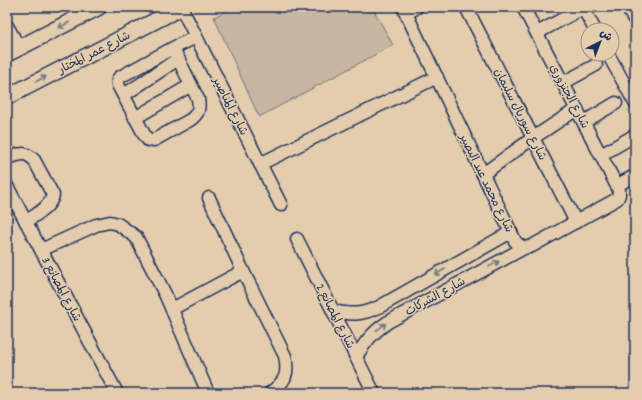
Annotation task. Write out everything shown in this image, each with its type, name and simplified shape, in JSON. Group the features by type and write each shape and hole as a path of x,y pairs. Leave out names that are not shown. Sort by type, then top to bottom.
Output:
{"main road":[{"path":"13,51 99,7"},
{"name":"شارع عمر المختار","path":"7,97 182,7"}],"street":[{"name":"شارع المناصير","path":"182,7 280,205"},
{"path":"405,11 417,7"},
{"name":"شارع سوريال سليمان","path":"466,7 576,222"},
{"name":"شارع الجنزوري","path":"523,7 617,185"},
{"path":"537,33 584,7 591,22"},
{"path":"627,7 635,21"},
{"name":"شارع محمد عبد البصير","path":"405,11 515,241 519,246 524,248"},
{"path":"7,26 13,51"},
{"path":"173,48 200,105 195,116 190,120 151,141 146,138 117,82 120,77 173,48 196,37"},
{"path":"124,95 178,59"},
{"path":"612,62 635,103"},
{"path":"564,83 596,65"},
{"path":"260,164 436,77"},
{"path":"135,118 191,85"},
{"path":"584,122 616,103"},
{"path":"483,174 577,109"},
{"path":"601,154 632,137"},
{"path":"7,158 24,153 30,155 52,195 52,200 48,206 26,222"},
{"path":"524,248 532,246 617,199 619,195 617,185 635,176"},
{"name":"شارع المصانع 3","path":"7,186 117,393"},
{"path":"208,198 286,356 287,372 285,379 270,393"},
{"path":"41,250 96,225 110,222 118,224 136,237 166,296 208,393"},
{"name":"شارع الشركات","path":"333,311 345,314 368,312 511,232"},
{"name":"شارع المصانع 2","path":"297,239 374,393"},
{"name":"شارع الشركات","path":"356,357 370,337 388,322 524,248"},
{"path":"172,309 243,271"}],"shaded area":[{"path":"234,7 372,7 393,45 259,117 214,17"}]}
